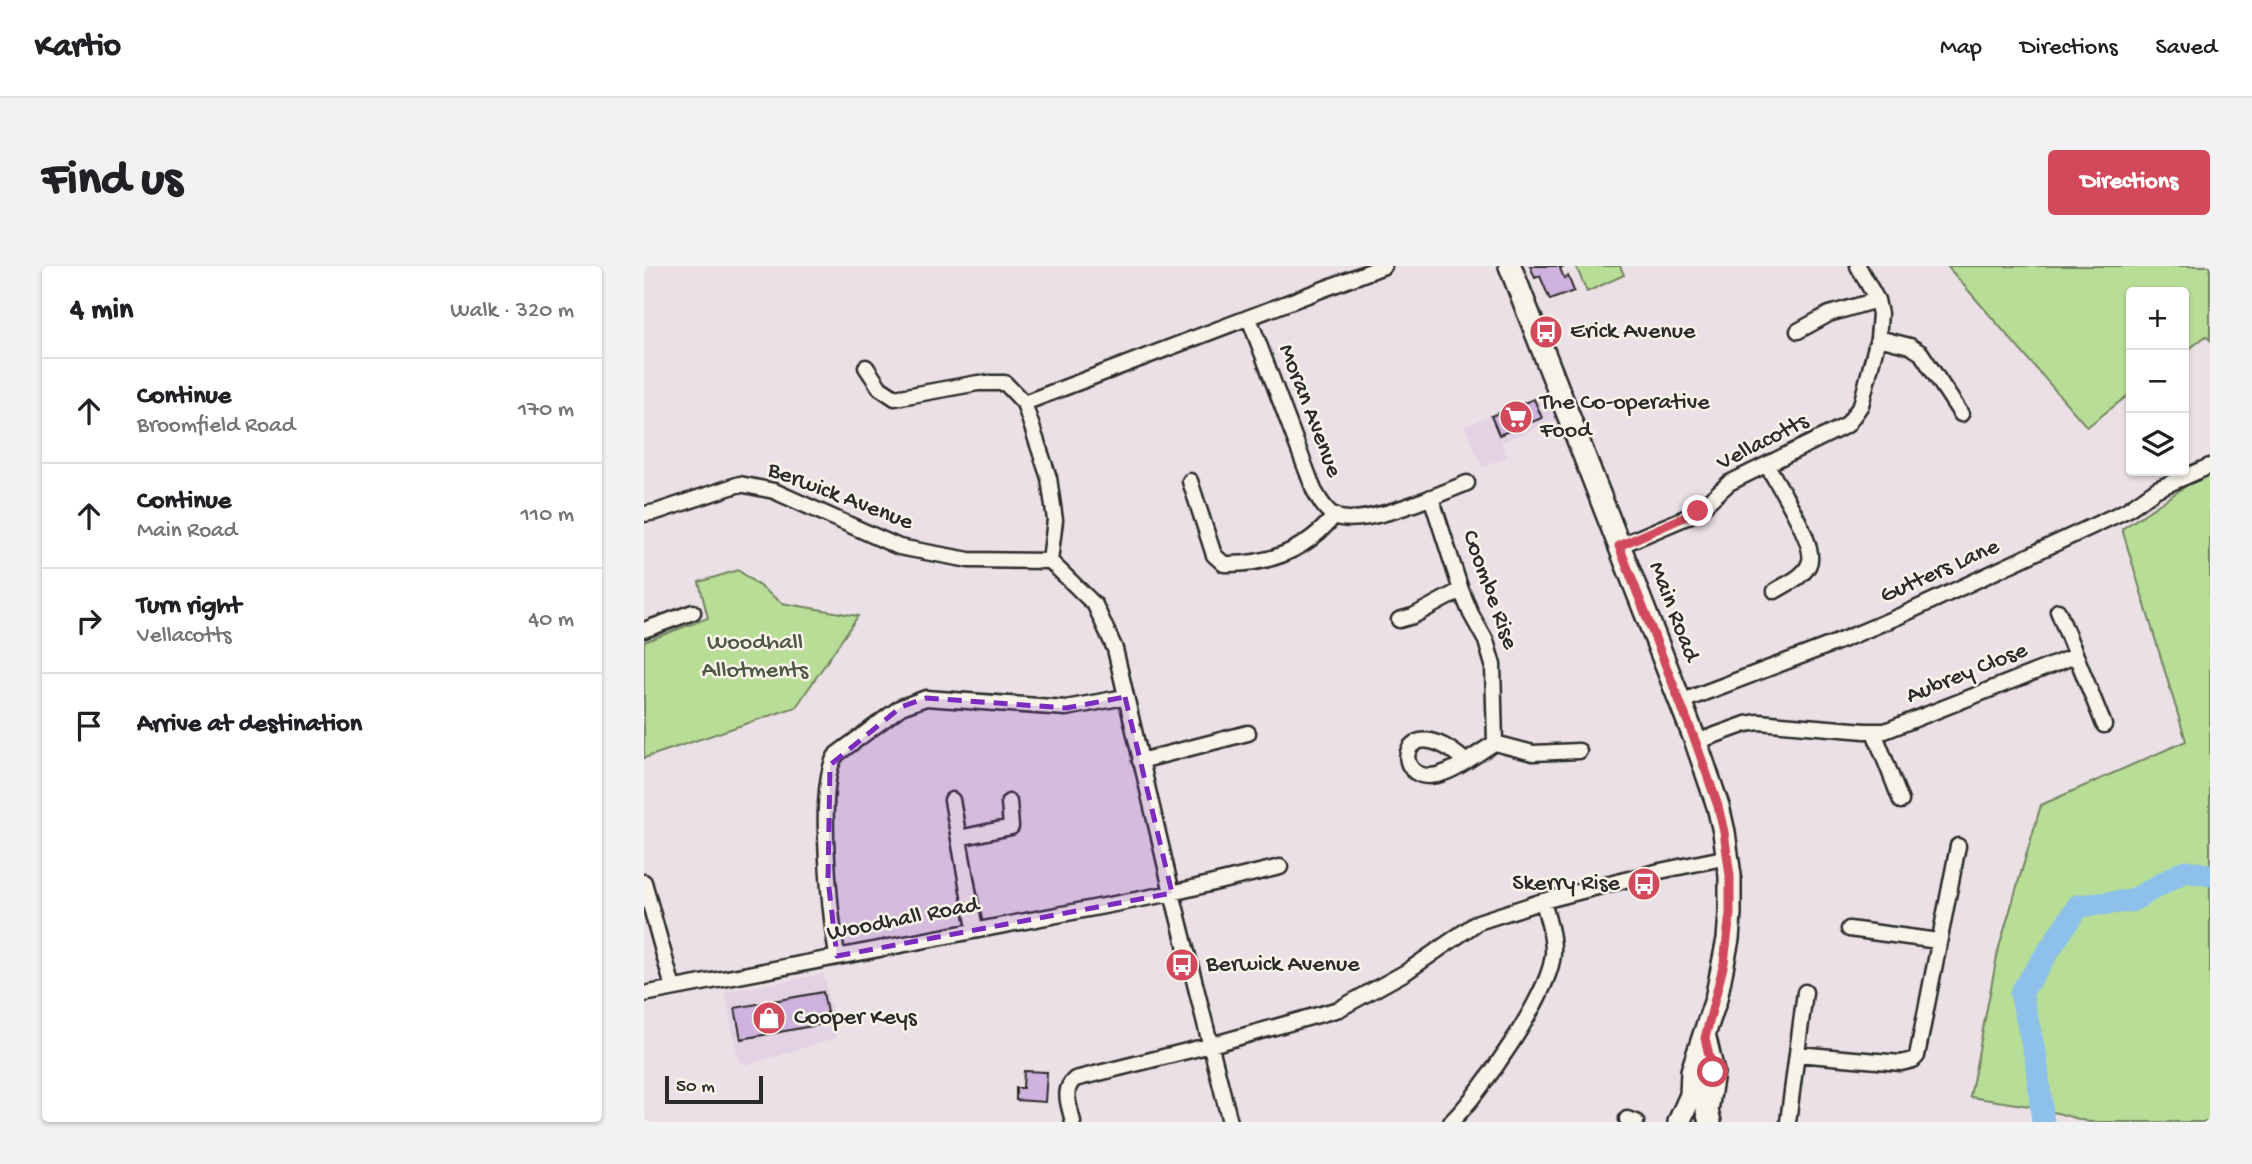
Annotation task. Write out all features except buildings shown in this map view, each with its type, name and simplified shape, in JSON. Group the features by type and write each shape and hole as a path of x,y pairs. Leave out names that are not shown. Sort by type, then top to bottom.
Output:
{"main road":[{"name":"Main Road","path":"1510,266 1696,743 1718,806 1728,857 1728,939 1716,999 1692,1072 1691,1095 1680,1121"},
{"path":"1705,1038 1713,1072 1707,1105 1710,1122"}],"street":[{"path":"1024,403 1384,266"},
{"name":"Vellacotts","path":"1619,546 1698,511 1729,483 1838,430 1854,416 1861,405 1878,338 1880,314 1877,300 1858,266"},
{"path":"1798,331 1829,314 1877,300"},
{"name":"Moran Avenue","path":"1249,318 1314,490 1327,509 1335,515"},
{"path":"1878,338 1910,346 1921,353 1961,414"},
{"path":"866,367 880,388 895,398 978,383 1005,383 1024,403 1049,478 1055,520 1050,561 1095,606 1115,649 1172,893 1230,1122"},
{"path":"1767,465 1808,541 1811,557 1810,564 1800,575 1775,591"},
{"name":"Gutters Lane","path":"1680,702 1902,615 2127,510 2157,489 2210,466"},
{"path":"1190,481 1214,555 1224,564 1256,562 1293,551 1317,536 1335,515 1345,518 1374,516 1468,483"},
{"name":"Berwick Avenue","path":"644,514 740,484 774,491 899,547 969,560 1050,561"},
{"name":"Coombe Rise","path":"1432,497 1461,590 1491,654 1495,743"},
{"path":"1399,620 1413,616 1461,590"},
{"path":"2058,611 2104,725"},
{"path":"644,630 693,612"},
{"name":"Aubrey Close","path":"1696,743 1746,724 1759,722 1874,732 1894,728 2076,656"},
{"path":"837,956 830,907 827,790 830,765 837,754 901,707 926,698 1066,708 1125,697"},
{"path":"1874,732 1900,801"},
{"path":"1140,761 1248,733"},
{"path":"1465,761 1495,743 1533,753 1579,751"},
{"path":"952,800 975,929"},
{"path":"959,838 1011,827 1009,802"},
{"path":"1797,1054 1901,1063 1913,1060 1919,1051 1928,989 1958,846"},
{"path":"1073,1122 1067,1094 1070,1083 1075,1079 1339,1009 1405,972 1478,922 1543,901 1728,857"},
{"name":"Woodhall Road","path":"644,994 1172,893 1280,867"},
{"path":"644,882 673,988"},
{"path":"1451,1122 1492,1072 1546,979 1553,954 1543,901"},
{"path":"1849,929 1938,941"},
{"path":"1788,1122 1805,992"}],"highlighted area":[{"path":"1125,697 1172,893 837,956 828,880 830,765 901,707 926,698 1066,708"}],"shaded area":[{"path":"1547,393 1557,420 1501,442 1507,457 1482,467 1465,426"},
{"path":"824,974 836,1038 746,1065 738,1060 725,992"}],"green space":[{"path":"1576,266 1620,266 1624,275 1587,292"},
{"path":"1947,266 2210,266 2210,340 2206,336 2189,349 2189,287 2126,287 2126,397 2087,427"},
{"path":"2210,470 2210,1122 2089,1122 2036,1107 1970,1097 1998,951 2041,805 2186,741 2122,529"},
{"name":"Woodhall Allotments","path":"738,570 782,603 858,616 796,707 644,758 644,642 708,618 699,582"}],"waterway":[{"path":"2043,1122 2036,1059 2021,993 2078,906 2131,901 2185,871 2210,875"}],"place":[{"name":"Erick Avenue","path":"1546,332"},
{"name":"The Co-operative Food","path":"1516,417"},
{"name":"Skerry Rise","path":"1644,884"},
{"name":"Berwick Avenue","path":"1182,965"},
{"name":"Cooper Keys","path":"769,1018"}],"route":[{"path":"1698,511 1619,546 1696,743 1724,832 1730,876 1730,914 1724,963 1705,1038 1713,1072"}]}
